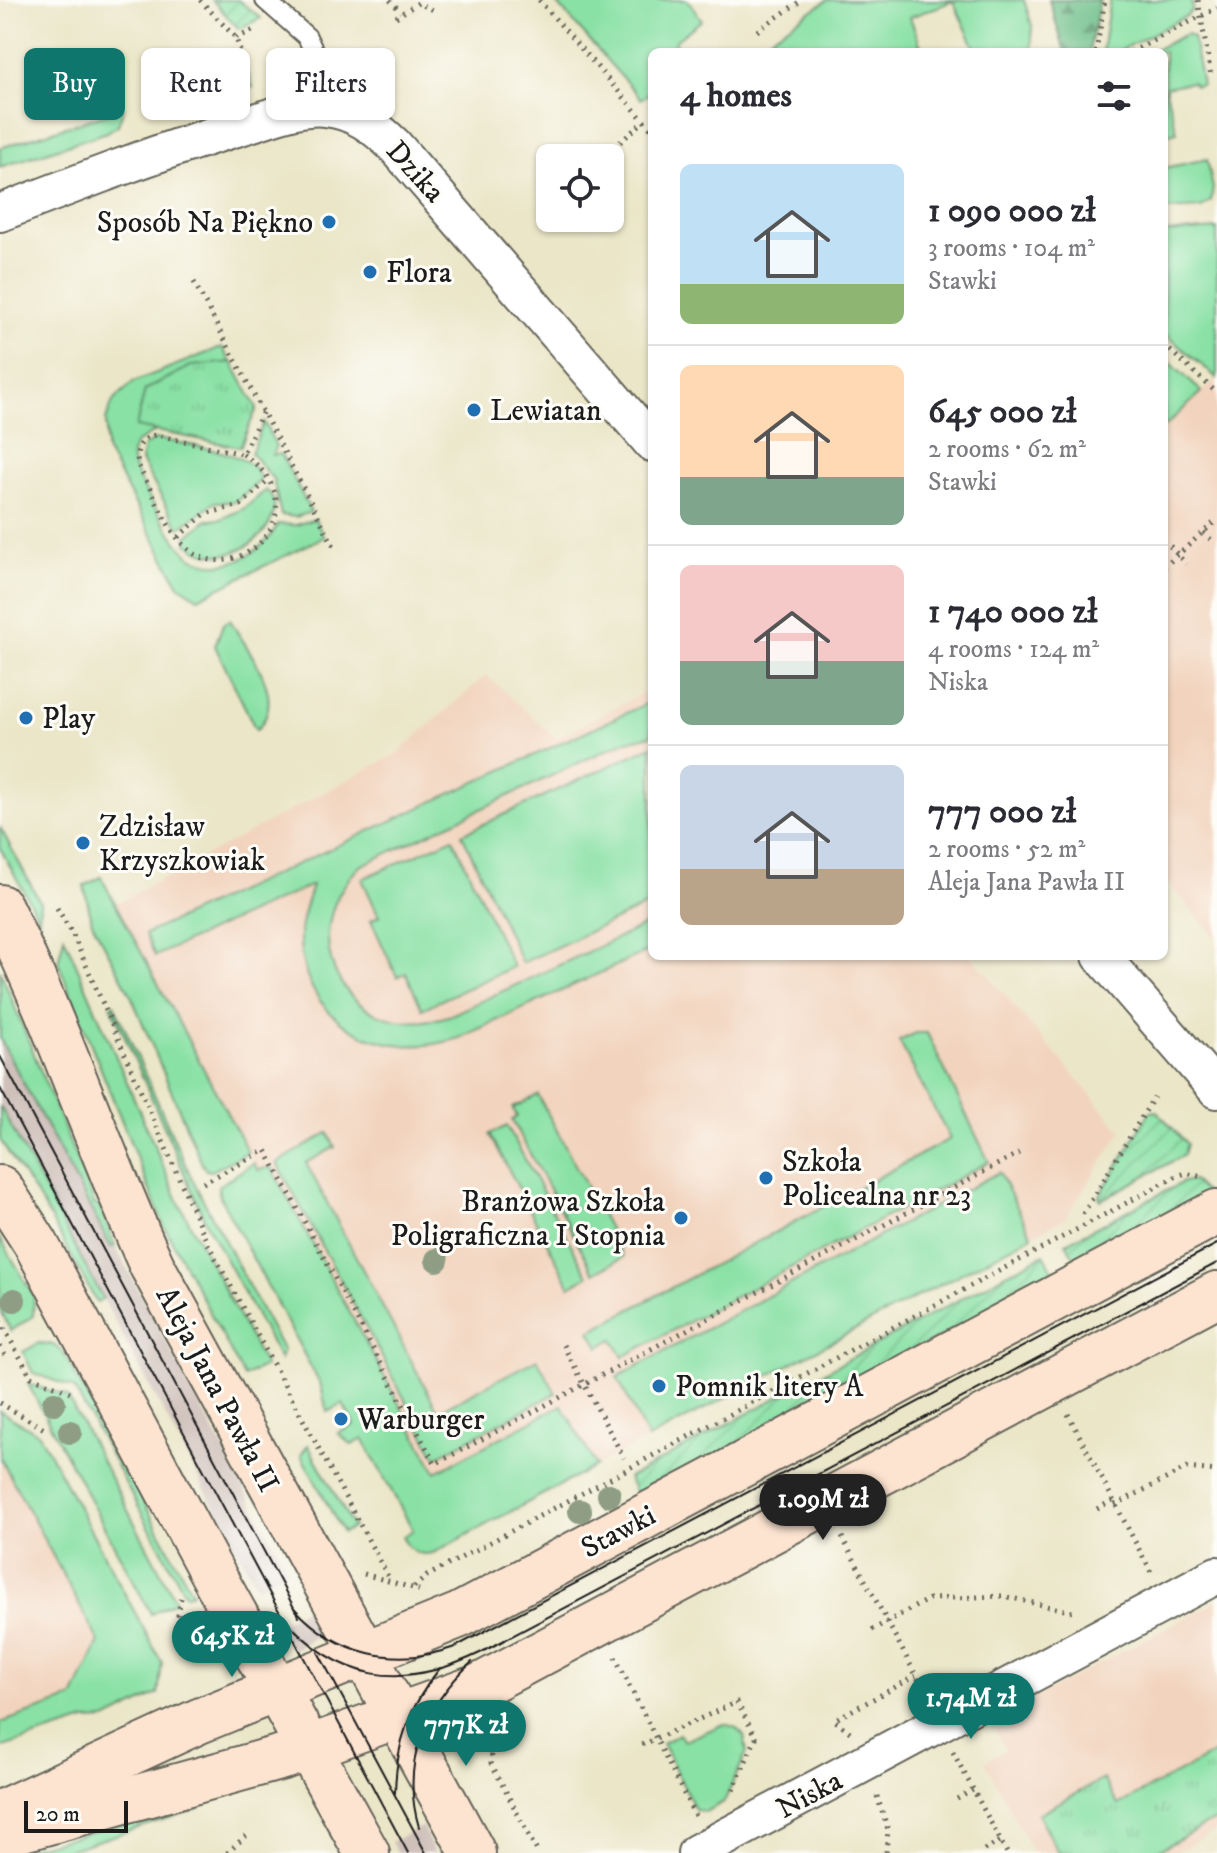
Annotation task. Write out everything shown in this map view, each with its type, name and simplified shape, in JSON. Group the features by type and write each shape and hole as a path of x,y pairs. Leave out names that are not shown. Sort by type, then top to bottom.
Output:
{"street":[{"name":"Dzika","path":"0,213 162,151 266,119"},
{"name":"Dzika","path":"362,120 375,126 394,145 648,438"},
{"name":"Aleja Jana Pawła II","path":"0,907 33,973 152,1266 473,1853"},
{"path":"1104,960 1217,1090"},
{"path":"0,1188 36,1244 367,1853"},
{"name":"Stawki","path":"0,1813 199,1721 460,1615 1210,1195"},
{"path":"0,1835 308,1748 481,1685 1217,1294"},
{"name":"Niska","path":"697,1837 1217,1575"}],"lane":[{"path":"265,0 307,37 312,48"}],"path":[{"path":"200,0 236,38 239,48"},
{"path":"390,0 399,15 418,3 438,12"},
{"path":"539,0 648,126"},
{"path":"757,31 802,0"},
{"path":"1097,48 1105,0"},
{"path":"1198,0 1211,76"},
{"path":"1139,48 1217,8"},
{"path":"618,144 644,121"},
{"path":"194,282 335,548"},
{"path":"1168,349 1217,393"},
{"path":"243,454 263,411"},
{"path":"155,435 243,454 269,479 276,496 277,517 272,529 256,547 225,559 212,560 190,551 177,537 136,462 138,447 147,437 155,435"},
{"path":"177,537 205,514 241,505 269,479"},
{"path":"1168,564 1217,520"},
{"path":"1204,532 1212,541"},
{"path":"1170,546 1183,563"},
{"path":"57,908 72,933 207,1242 391,1581"},
{"path":"1083,1214 1154,1097"},
{"path":"203,1183 266,1150 435,1464 1019,1153"},
{"path":"414,1587 427,1576 1177,1176 1186,1173 1210,1195"},
{"path":"0,1321 31,1377 72,1394"},
{"path":"563,1345 624,1458"},
{"path":"0,1346 6,1357"},
{"path":"0,1403 46,1430"},
{"path":"1065,1410 1155,1580"},
{"path":"1097,1509 1187,1468 1217,1471"},
{"path":"838,1530 928,1700"},
{"path":"357,1575 414,1587 427,1598"},
{"path":"174,1584 181,1598 178,1615 194,1648 211,1652 215,1649"},
{"path":"872,1630 929,1599 1003,1596 1075,1612"},
{"path":"611,1649 656,1739 697,1837"},
{"path":"857,1737 834,1720 916,1676"},
{"path":"642,1745 737,1702 756,1738 726,1806"},
{"path":"492,1713 495,1721 491,1763 538,1853"},
{"path":"947,1740 1007,1853"},
{"path":"957,1799 973,1790"},
{"path":"876,1794 888,1830 886,1853"},
{"path":"227,1853 248,1834"},
{"path":"984,1850 1001,1841"}],"shaded area":[{"path":"1217,378 1217,939 1168,883 1168,423"},
{"path":"486,675 556,738 648,690 648,960 974,960 1122,1131 1065,1218 546,1493 430,1496 115,904 398,753"},
{"path":"0,1039 288,1570 257,1587 0,1106"},
{"path":"0,1457 99,1642 73,1698 0,1723"},
{"path":"1217,1601 1217,1830 1174,1853 1033,1853 985,1762 1005,1749 990,1722"},
{"path":"308,1607 323,1632 292,1650 278,1624"},
{"path":"423,1826 434,1853 397,1853 391,1842"}],"green space":[{"path":"212,0 238,0 261,18 239,29"},
{"path":"554,0 688,0 702,20 674,42 679,48 648,48 648,94 641,99"},
{"path":"828,0 1024,0 1032,26 1032,48 975,48 953,1 910,17 922,48 757,46"},
{"path":"1049,0 1100,0 1090,48 1064,48"},
{"path":"1110,0 1191,0 1193,9 1187,16 1125,48 1103,48"},
{"path":"1186,34 1193,37 1202,85 1194,86 1192,82 1168,86 1168,48 1158,48"},
{"path":"1168,98 1177,132 1168,134"},
{"path":"87,120 120,120 118,125 107,132 0,167 0,148"},
{"path":"1207,159 1213,188 1211,201 1201,208 1168,210 1168,167"},
{"path":"1217,229 1217,378 1168,336 1168,233"},
{"path":"222,347 257,408 240,447 156,431 136,443 133,450 132,461 140,481 176,540 190,556 202,562 228,563 252,553 278,524 296,525 315,519 324,537 198,598 179,585 106,450 106,420 113,401 133,382"},
{"path":"1168,361 1202,392 1168,423"},
{"path":"232,362 257,408 240,447 136,427 145,390 191,366"},
{"path":"264,422 276,446 272,455 281,454 311,512 296,517 281,515 273,479 251,453"},
{"path":"156,439 234,456 248,462 257,471 260,481 235,502 215,502 179,528 141,461 144,446"},
{"path":"266,490 273,501 273,514 267,528 255,540 240,550 223,554 205,553 187,543 187,537 207,520 221,519 245,508"},
{"path":"230,620 255,660 267,689 269,704 265,718 256,730 215,646 223,624"},
{"path":"648,703 648,736 623,742 360,866 339,895 329,926 330,955 340,981 359,1003 384,1017 415,1021 451,1015 648,924 648,951 459,1038 430,1045 401,1045 374,1039 350,1028 329,1012 313,990 303,963 300,932 312,885 155,956 145,934"},
{"path":"648,748 648,905 522,963 462,834"},
{"path":"0,827 40,902 39,919 0,848"},
{"path":"453,838 513,967 422,1009 406,973 397,977 371,920 379,916 362,879"},
{"path":"101,877 248,1152 212,1171 206,1170 202,1164 130,993 92,922 84,886"},
{"path":"64,936 179,1203 265,1366 244,1377 164,1226 58,962"},
{"path":"0,970 95,1205 100,1206 115,1246 111,1247 0,1039"},
{"path":"114,1004 191,1177 283,1351 280,1360 207,1225 111,1005"},
{"path":"916,1033 927,1033 989,1162 623,1357 613,1339 599,1347 590,1331 950,1139 899,1041"},
{"path":"538,1095 624,1257 594,1273 512,1120 517,1117 513,1108"},
{"path":"0,1106 103,1299 97,1303 43,1205 0,1140"},
{"path":"1157,1111 1187,1144 1184,1155 1101,1200 1099,1197 1150,1112"},
{"path":"507,1126 588,1276 570,1286 490,1134"},
{"path":"328,1133 335,1147 306,1163 438,1411 537,1359 556,1393 436,1457 277,1163"},
{"path":"254,1163 258,1170 271,1167 436,1472 562,1405 596,1466 435,1552 424,1554 408,1546 402,1537 413,1530 363,1439 352,1445 338,1433 354,1425 343,1404 327,1412 321,1386 220,1197 218,1186"},
{"path":"999,1172 1032,1236 648,1439 617,1377"},
{"path":"1193,1181 1208,1195 1078,1264 1066,1243 1183,1182"},
{"path":"0,1238 34,1296 33,1316 11,1331 0,1309"},
{"path":"1044,1254 1053,1270 1051,1278 638,1497 628,1478"},
{"path":"39,1343 53,1345 63,1352 192,1592 186,1595 74,1388 33,1373 23,1352"},
{"path":"28,1384 67,1396 176,1601 151,1614"},
{"path":"0,1411 39,1434 162,1663 158,1694 106,1720 86,1721 0,1748 0,1723 73,1698 99,1642 0,1457"},
{"path":"308,1445 353,1527 343,1533 301,1455"},
{"path":"724,1724 735,1727 744,1736 747,1752 724,1802 705,1812 695,1809 662,1743 679,1734 684,1741"},
{"path":"1217,1752 1217,1819 1153,1853 1058,1853 1038,1814 1103,1779 1118,1805"},
{"path":"196,1806 197,1809 59,1853 9,1853"}],"tram line":[{"path":"0,1056 299,1617"},
{"path":"0,1088 408,1853"},
{"path":"294,1608 329,1637 368,1653 411,1656 455,1647 1217,1244"},
{"path":"281,1615 325,1655 349,1666 373,1673 398,1675 424,1673 451,1665 480,1653 1217,1263"},
{"path":"318,1652 426,1853"},
{"path":"419,1827 413,1781 421,1737 441,1697 472,1662"},
{"path":"395,1793 398,1758 406,1726 420,1697 440,1668"}],"place":[{"name":"Sposób Na Piękno","path":"329,222"},
{"name":"Flora","path":"370,272"},
{"name":"Lewiatan","path":"474,410"},
{"name":"Play","path":"26,718"},
{"name":"Zdzisław Krzyszkowiak","path":"83,843"},
{"name":"Szkoła Policealna nr 23","path":"766,1178"},
{"name":"Branżowa Szkoła Poligraficzna I Stopnia","path":"681,1218"},
{"name":"Pomnik litery A","path":"659,1386"},
{"name":"Warburger","path":"341,1419"}]}
